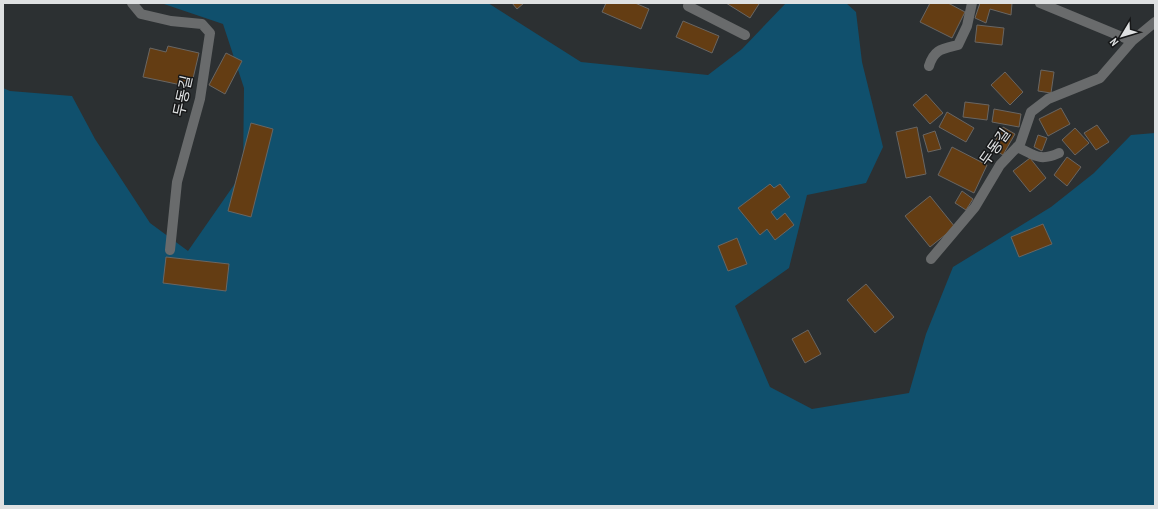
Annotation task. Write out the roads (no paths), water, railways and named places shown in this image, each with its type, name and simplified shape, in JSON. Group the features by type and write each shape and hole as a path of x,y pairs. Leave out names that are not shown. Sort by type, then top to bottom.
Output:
{"street":[{"name":"두동길","path":"132,3 141,14 171,21 202,24 210,33 200,99 177,182 170,250"},
{"path":"929,66 932,56 941,49 958,45 967,26 972,3"},
{"path":"1040,3 1132,41"},
{"path":"686,4 745,34"},
{"name":"두동길","path":"931,259 974,207 1000,165 1020,144 1031,112 1048,99 1100,78 1132,41 1155,22"},
{"path":"1017,147 1040,158 1051,157 1059,153"}]}
